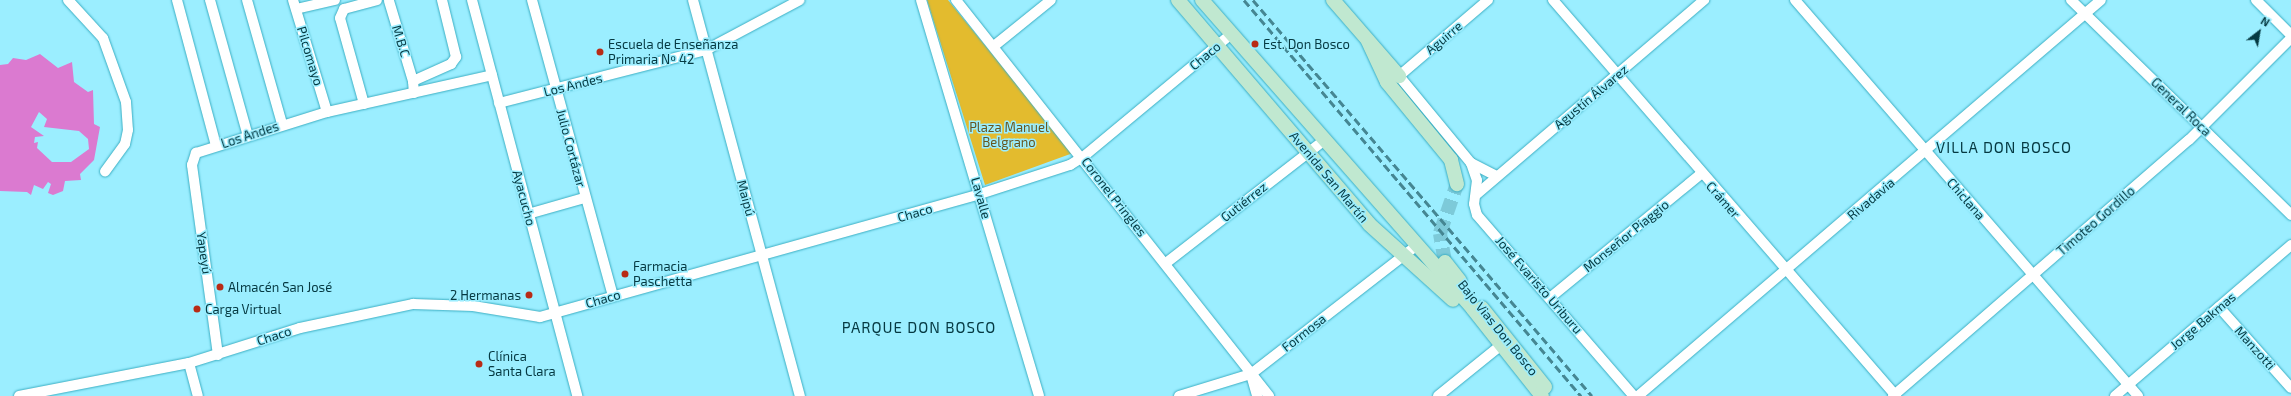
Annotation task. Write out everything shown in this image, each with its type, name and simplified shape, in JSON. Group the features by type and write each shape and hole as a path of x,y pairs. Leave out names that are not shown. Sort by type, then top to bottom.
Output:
{"main road":[{"name":"Avenida San Martín","path":"1178,0 1369,224 1405,255 1497,343"},
{"name":"Avenida San Martín","path":"1202,0 1323,142 1416,246 1542,396"},
{"name":"José Evaristo Uriburu","path":"1333,0 1399,76"},
{"path":"1368,41 1387,82 1451,160 1457,184"},
{"name":"Bajo Vias Don Bosco","path":"1445,262 1532,368 1550,396"}],"street":[{"path":"68,0 103,38 126,102 128,130 125,144 105,172"},
{"path":"177,0 216,146"},
{"path":"210,0 248,136"},
{"path":"246,0 282,124"},
{"path":"294,5 336,0"},
{"path":"364,104 340,18 344,9 378,0"},
{"name":"M.B.C","path":"389,0 413,81"},
{"path":"414,93 413,81 451,64 456,57 442,0"},
{"name":"Julio Cortázar","path":"532,0 584,198 612,296"},
{"name":"Maipú","path":"693,0 800,396"},
{"name":"Los Andes","path":"499,103 555,90 706,50 800,0"},
{"name":"Lavalle","path":"922,0 1039,396"},
{"name":"Coronel Pringles","path":"956,0 1083,157 1269,396"},
{"path":"994,46 1051,0"},
{"name":"Aguirre","path":"1399,76 1488,0"},
{"name":"Crámer","path":"1553,0 1701,174 1895,395"},
{"name":"Agustín Álvarez","path":"1477,194 1496,176 1704,0"},
{"name":"Chiclana","path":"1795,0 1925,153 2138,396"},
{"name":"General Roca","path":"2071,0 2291,215"},
{"name":"Rivadavia","path":"1638,396 1786,272 2101,0"},
{"path":"2256,0 2291,34"},
{"name":"Ayacucho","path":"474,1 499,103 577,396"},
{"name":"Pilcomayo","path":"294,5 327,112"},
{"name":"Chaco","path":"19,396 35,395 189,363 300,328 414,304 473,306 535,318 612,296 762,257 980,194 1070,165 1083,157 1231,34"},
{"name":"Timoteo Gordillo","path":"1895,395 2202,128 2291,38"},
{"name":"Los Andes","path":"196,153 282,124 327,112 492,76"},
{"name":"José Evaristo Uriburu","path":"1399,76 1471,163 1496,176"},
{"name":"Gutiérrez","path":"1166,263 1323,142"},
{"name":"Yapeyú","path":"196,153 192,165 218,355"},
{"name":"José Evaristo Uriburu","path":"1471,163 1477,194 1474,210 1551,297 1634,396"},
{"name":"Monseñor Piaggio","path":"1551,297 1701,174"},
{"path":"528,214 584,198"},
{"name":"Jorge Bakmas","path":"2115,396 2291,245"},
{"name":"Formosa","path":"1179,396 1251,374 1416,246"},
{"name":"Manzotti","path":"2219,308 2291,388"},
{"path":"1438,396 1497,343"},
{"path":"189,363 198,396"},
{"path":"1251,374 1257,396"}],"green space":[{"name":"Plaza Manuel Belgrano","path":"927,0 948,0 1073,153 985,185"}],"shaded area":[{"path":"40,54 58,68 72,62 74,82 88,92 93,90 94,124 100,127 94,160 80,174 81,180 65,181 63,191 53,195 48,193 51,184 48,182 43,189 34,185 31,195 27,192 0,191 0,65 8,64 13,58 26,60","holes":["39,112 47,119 44,127 79,131 88,139 89,149 71,162 52,162 37,148 38,142 34,143 35,137 44,136 31,127"]}],"tunnel":[{"path":"1445,262 1440,233 1457,184"}],"railway":[{"path":"1244,0 1581,396"},
{"path":"1253,0 1592,396"}],"place":[{"name":"Est. Don Bosco","path":"1255,44"},
{"name":"Escuela de Enseñanza Primaria Nº 42","path":"600,52"},
{"name":"Farmacia Paschetta","path":"625,274"},
{"name":"Almacén San José","path":"220,287"},
{"name":"2 Hermanas","path":"529,295"},
{"name":"Carga Virtual","path":"197,309"},
{"name":"Clínica Santa Clara","path":"479,364"}],"district":[{"name":"VILLA DON BOSCO","path":"2004,148"},
{"name":"PARQUE DON BOSCO","path":"919,328"}]}
